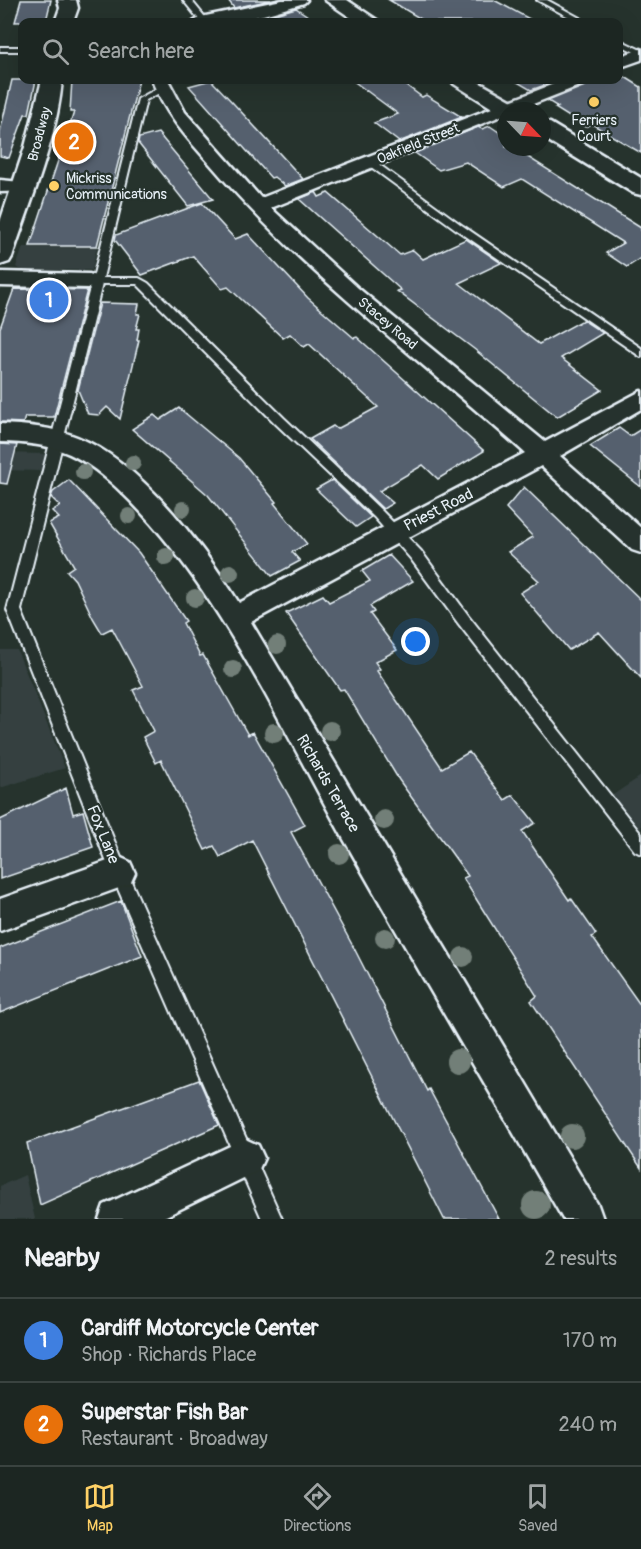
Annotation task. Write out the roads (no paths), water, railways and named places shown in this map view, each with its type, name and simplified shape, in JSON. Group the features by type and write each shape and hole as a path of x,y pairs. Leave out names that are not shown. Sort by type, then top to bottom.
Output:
{"main road":[{"path":"65,18 69,8 67,0"},
{"path":"334,0 363,18"},
{"name":"Broadway","path":"0,257 44,121 51,84"},
{"path":"468,84 498,102"},
{"path":"551,133 641,188"}],"street":[{"path":"225,18 299,0"},
{"path":"623,61 641,54"},
{"name":"Stacey Road","path":"161,84 170,104 258,206 350,291 544,455 641,543"},
{"name":"Oakfield Street","path":"526,102 569,84"},
{"name":"Oakfield Street","path":"258,206 497,114"},
{"path":"0,186 24,187"},
{"path":"0,279 93,281"},
{"name":"Priest Road","path":"235,618 394,532 544,455 641,399"},
{"name":"Richards Terrace","path":"0,433 37,434 69,442 103,464 152,507 187,549 235,618 584,1219"},
{"path":"0,915 119,873"},
{"path":"118,1219 244,1158"}],"lane":[{"path":"187,0 201,18"},
{"path":"541,0 575,18"},
{"path":"623,44 641,54"},
{"path":"0,50 18,49"},
{"name":"Fox Lane","path":"161,84 142,99 93,281 57,438 7,610 119,873 272,1219"},
{"path":"370,162 460,228 641,353"},
{"path":"93,281 139,281 144,285 394,532 416,555 463,619 641,846"}],"place":[{"name":"Ferriers Court","path":"594,102"},
{"name":"Superstar Fish Bar","path":"74,142"},
{"name":"Mickriss Communications","path":"54,186"},
{"name":"Cardiff Motorcycle Center","path":"49,300"}]}
